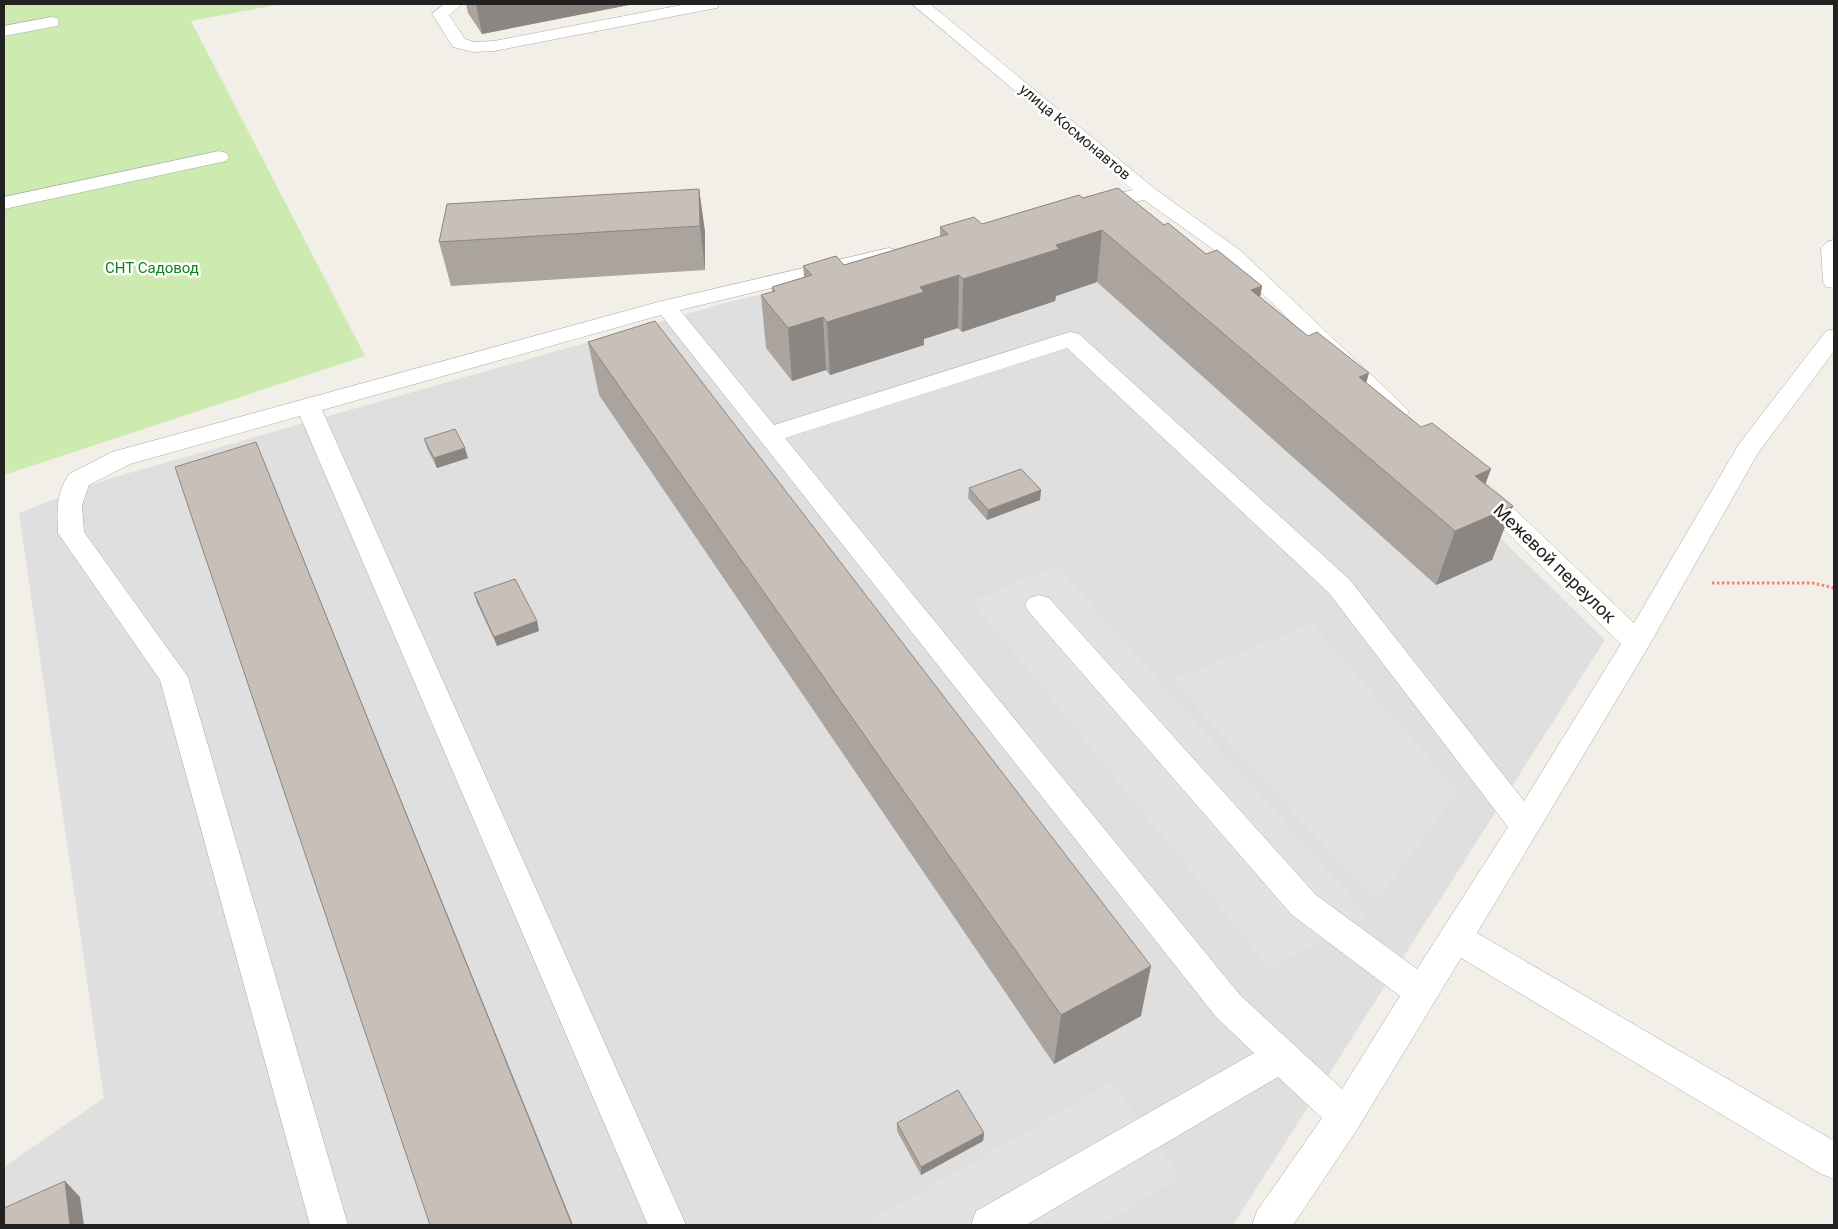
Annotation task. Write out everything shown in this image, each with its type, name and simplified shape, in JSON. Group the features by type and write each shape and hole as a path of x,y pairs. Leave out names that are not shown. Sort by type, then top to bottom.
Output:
{"street":[{"path":"454,4 440,14 459,43 472,47 494,46 711,4"},
{"name":"улица Космонавтов","path":"920,4 1148,193 1234,255 1414,428"},
{"path":"4,31 51,22"},
{"path":"4,203 219,157"},
{"path":"1071,211 1148,193"},
{"path":"1834,246 1831,248 1834,282"},
{"path":"329,1225 174,677 71,534 69,505 78,480 121,458 666,307 917,248"},
{"path":"666,307 1228,1006 1345,1116"},
{"path":"1271,1225 1345,1116 1525,826 1637,642 1748,450 1834,336"},
{"path":"769,435 1071,339 1339,586 1525,826"},
{"path":"308,406 667,1225"},
{"name":"Межевой переулок","path":"1464,476 1637,642"},
{"path":"1039,605 1304,905 1422,992"},
{"path":"1456,938 1834,1161"},
{"path":"990,1225 1282,1056"}],"path":[{"path":"1671,583 1813,583 1834,588"}],"shaded area":[{"path":"1110,211 1134,212 1162,223 1220,265 1605,640 1233,1225 4,1225 4,1167 104,1098 19,513 108,479 725,303"},
{"path":"1057,566 1368,916 1270,969 972,601"},
{"path":"1312,624 1458,791 1376,902 1172,680"},
{"path":"1112,1082 1180,1177 1101,1225 863,1225"}],"green space":[{"name":"СНТ Садовод","path":"4,4 282,4 191,21 365,356 4,475"}],"building":[{"path":"1118,188 1164,225 1168,223 1206,254 1217,250 1262,286 1251,290 1308,336 1317,332 1369,373 1359,377 1421,427 1432,423 1491,469 1475,476 1513,506 1455,531 1102,230 1056,245 1059,249 963,279 959,275 920,287 924,292 827,322 823,317 788,328 761,295 775,291 772,287 812,275 803,266 836,256 844,265 948,234 940,227 974,217 982,224 1079,195 1083,198"},
{"path":"699,189 700,226 439,242 447,204"},
{"path":"655,321 1151,966 1061,1015 588,342"},
{"path":"455,429 465,448 434,458 424,439"},
{"path":"256,442 572,1225 430,1225 175,467"},
{"path":"1021,469 1041,490 988,510 969,488"},
{"path":"515,579 537,621 494,637 474,593"},
{"path":"958,1090 984,1133 921,1167 897,1123"},
{"path":"65,1181 70,1225 4,1225 4,1208"}]}
